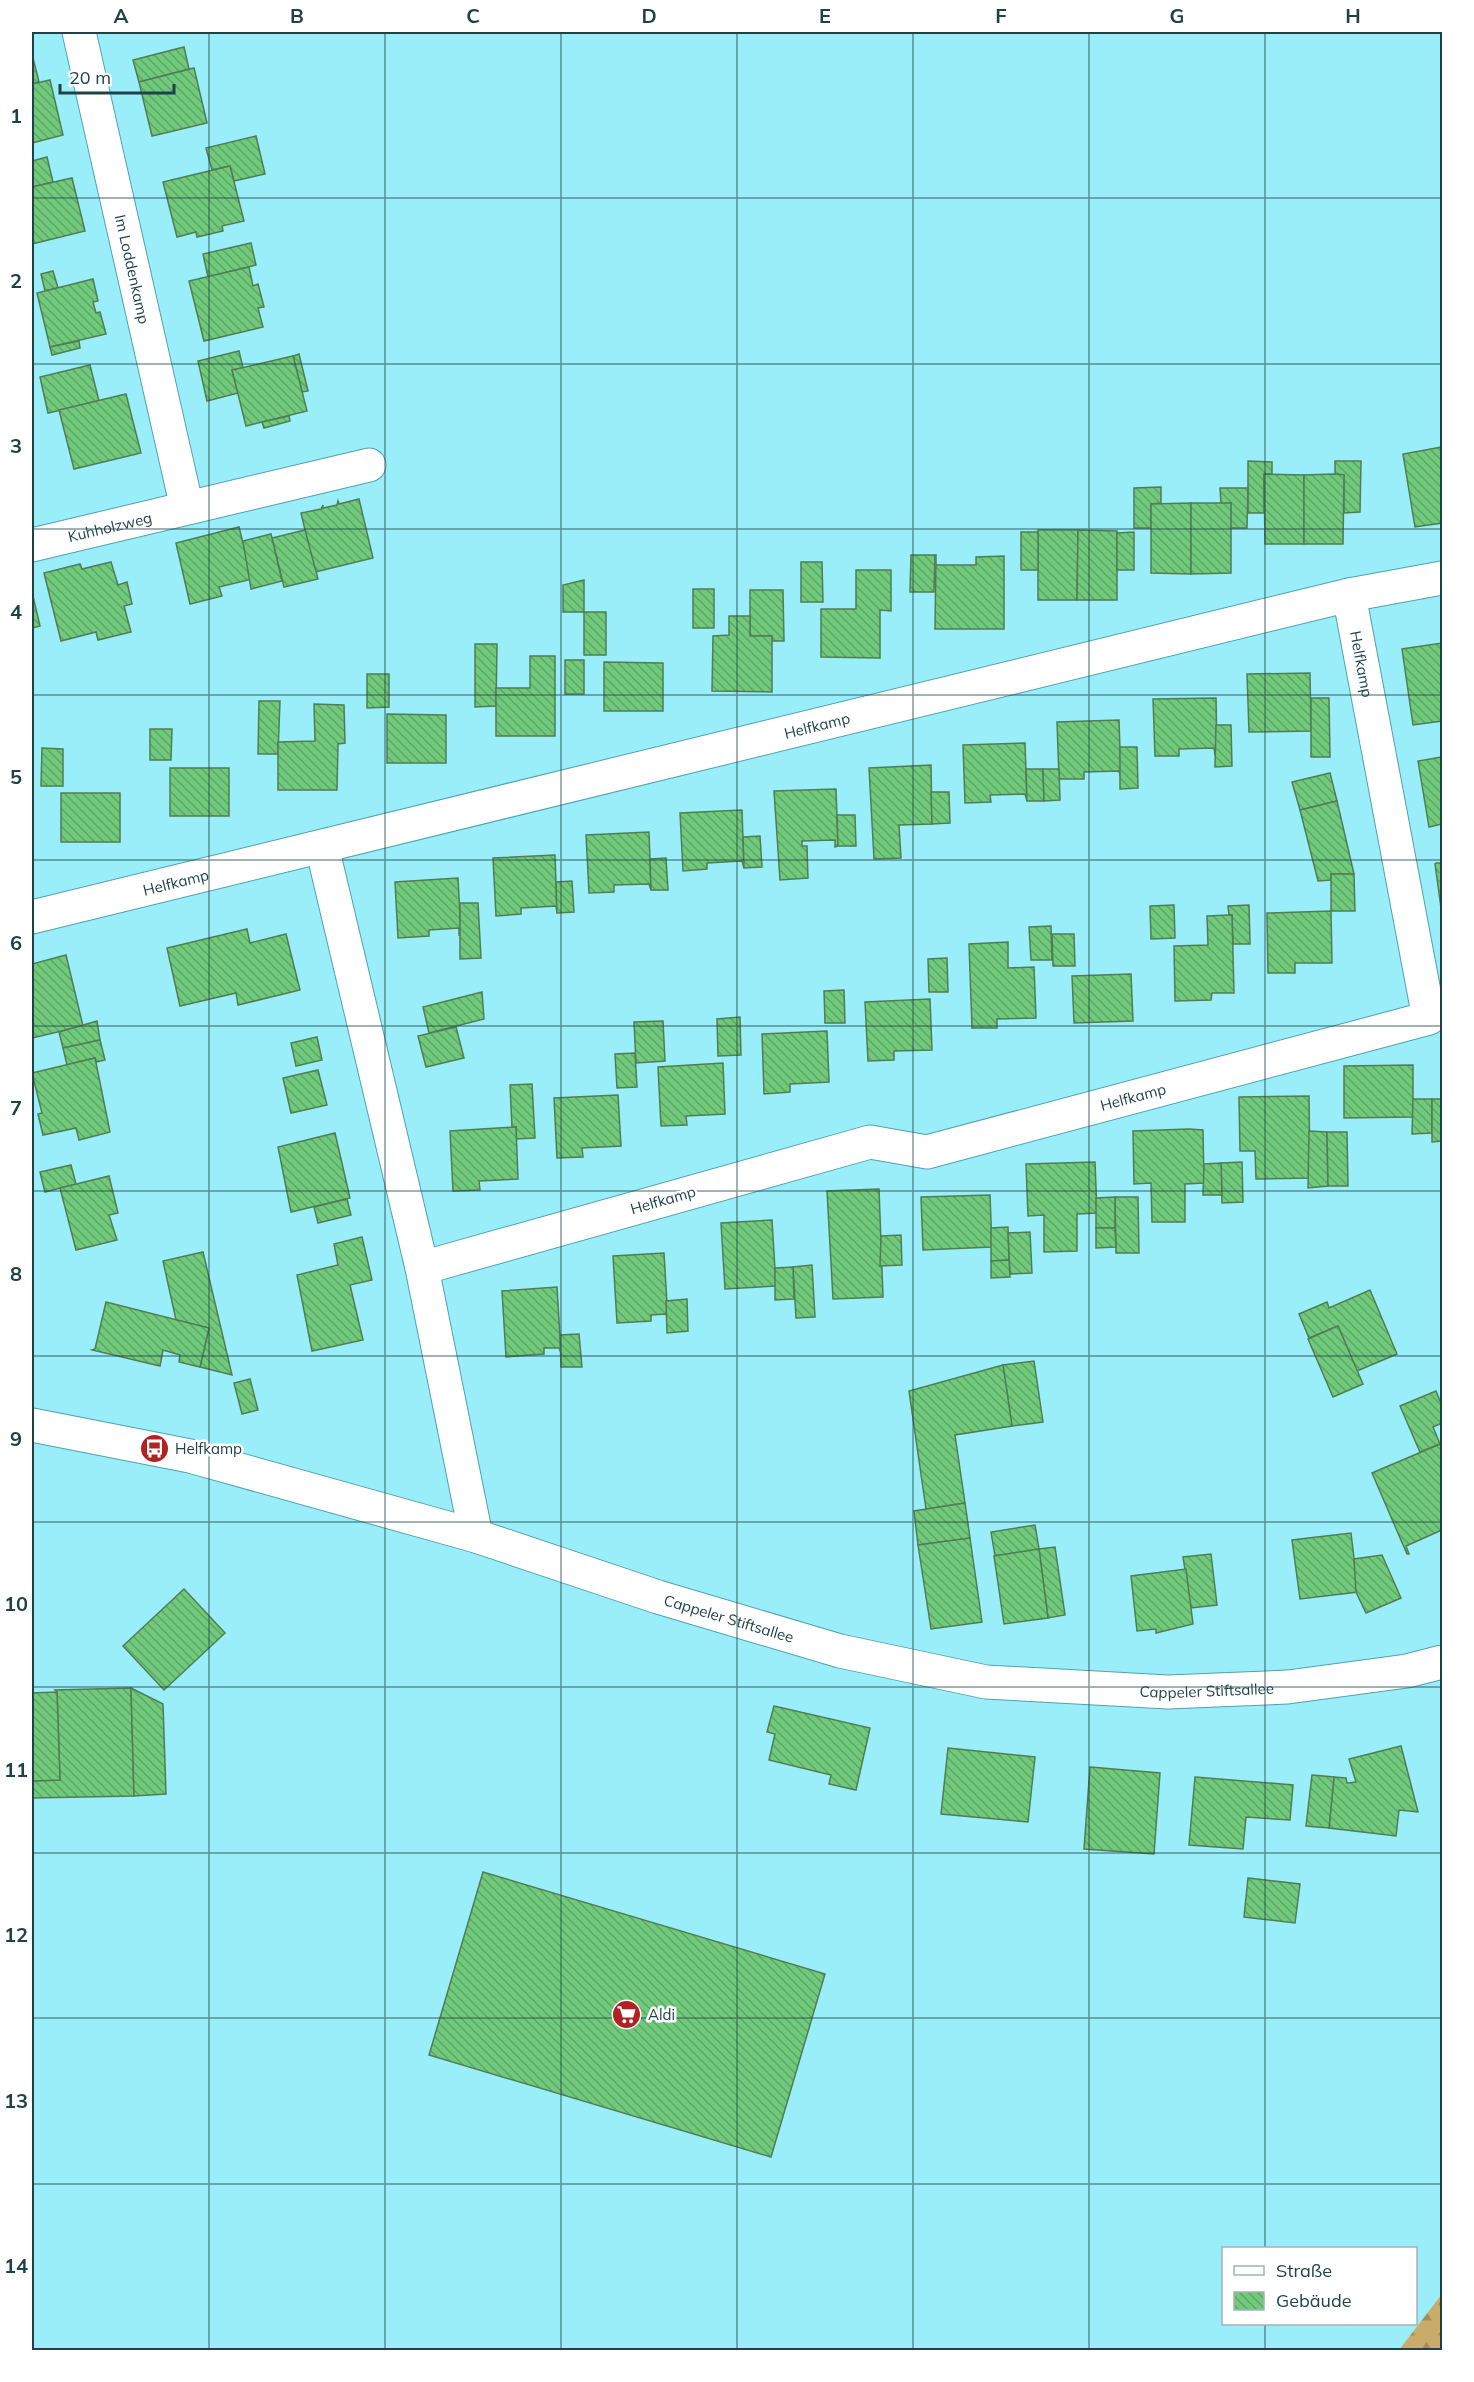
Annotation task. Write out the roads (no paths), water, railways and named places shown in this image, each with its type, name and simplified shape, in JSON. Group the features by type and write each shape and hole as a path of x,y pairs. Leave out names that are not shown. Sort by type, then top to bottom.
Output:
{"street":[{"name":"Im Loddenkamp","path":"79,32 188,508"},
{"name":"Kuhholzweg","path":"32,545 369,465"},
{"name":"Helfkamp","path":"32,917 1349,596 1443,578"},
{"name":"Helfkamp","path":"422,1268 870,1142 927,1152 1429,1018 1349,596"},
{"path":"322,847 422,1268 476,1536"},
{"name":"Cappeler Stiftsallee","path":"32,1425 190,1456 476,1536 658,1597 840,1651 986,1682 1168,1692 1288,1688 1407,1671 1443,1662"}],"place":[{"name":"Helfkamp","path":"154,1448"},
{"name":"Aldi","path":"627,2014"}]}
